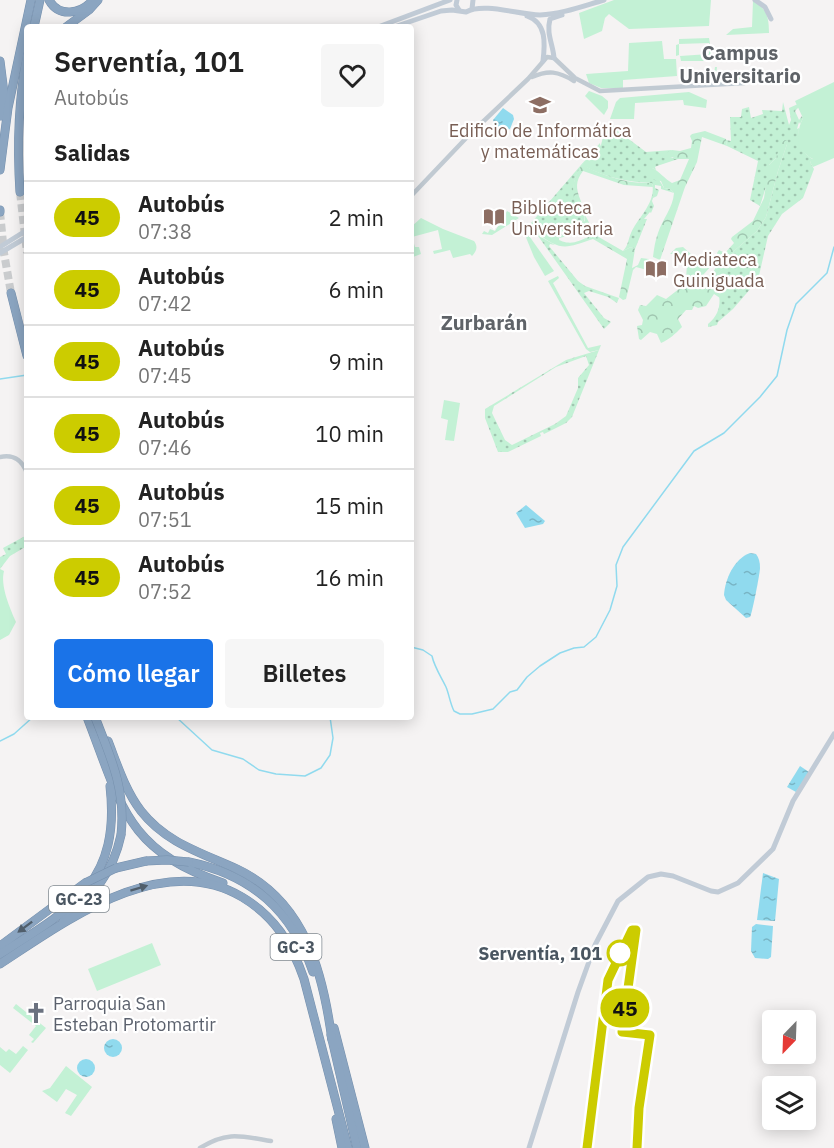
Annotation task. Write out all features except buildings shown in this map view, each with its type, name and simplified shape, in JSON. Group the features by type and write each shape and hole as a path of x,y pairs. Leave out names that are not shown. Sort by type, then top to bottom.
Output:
{"highway":[{"path":"26,24 31,0"},
{"path":"35,24 40,0"},
{"path":"49,0 58,10 66,12 81,10 93,0"},
{"path":"70,24 98,0"},
{"path":"0,170 3,138 24,34"},
{"path":"0,61 4,93 1,123 3,138"},
{"path":"20,192 17,141 24,71"},
{"path":"21,86 24,82"},
{"path":"11,293 24,345"},
{"name":"GC-3","path":"88,720 126,814 145,839 174,862 238,889 253,898 268,911 291,939 307,977 348,1148"},
{"name":"GC-3","path":"98,720 126,785 141,811 156,826 182,846 257,880 292,913 309,944 321,980 332,1040 357,1148"},
{"name":"GC-23","path":"0,964 49,932 80,907 104,880 112,864 123,820 121,790 98,720"},
{"name":"GC-23","path":"0,954 62,914 89,887 111,838 113,811 109,776"},
{"path":"0,946 85,883 116,868 147,861 167,860 206,866 234,876 265,896 284,916 299,938 310,963 332,1040"},
{"path":"49,932 110,899 154,884 196,882 236,893 266,914 280,929 294,952 304,979 344,1131"},
{"path":"328,1011 338,1040 365,1148"},
{"path":"330,1082 342,1148"}],"main road":[{"path":"386,24 450,0"},
{"path":"457,0 456,5 459,10"},
{"path":"472,9 473,0"},
{"path":"402,24 441,11 466,12 482,8 520,14 554,14 605,0"},
{"path":"556,60 548,31 549,20 591,7 605,0"},
{"path":"754,0 765,7 771,19"},
{"path":"520,14 532,18 540,26 545,38 543,62"},
{"path":"0,246 24,232"},
{"path":"0,253 24,239"},
{"path":"529,1148 581,983 595,945 618,902 648,877 661,874 718,892 738,883 772,849 793,801 834,734"}],"street":[{"path":"414,193 549,57 556,60 587,86"},
{"path":"552,73 557,69 556,60"},
{"path":"543,62 545,71"},
{"path":"528,78 545,71 559,73 587,86 608,92 745,83"},
{"path":"0,457 10,456 20,460 24,467"},
{"path":"200,1148 220,1137 229,1135 271,1141"}],"green space":[{"path":"614,0 711,0 709,26 629,29 609,14 605,18 602,31 584,39 579,13"},
{"path":"753,1 766,14 769,33 726,35 733,29 752,27"},
{"path":"709,38 713,61 681,61 680,56 709,54 709,43 679,44 679,39"},
{"path":"662,41 664,59 676,59 677,76 623,80 623,88 601,88 589,83 586,74 628,71 629,43"},
{"path":"679,44 679,55 676,56 676,45"},
{"path":"715,67 717,67 716,75 756,77 750,80 713,82"},
{"path":"834,82 834,158 813,167 810,162 813,159 808,156 799,142 800,124 803,118 795,101"},
{"path":"589,91 608,101 608,108 604,115 585,96"},
{"path":"689,92 707,100 706,108 684,105 683,100 635,103 634,119 610,119 616,102 620,98"},
{"path":"783,102 789,125 791,120 789,108 798,104 799,107 795,111 799,120 802,116 803,118 797,129 799,128 799,138 803,150 814,160 810,162 814,169 803,198 782,214 768,236 758,280 717,325 708,327 717,313 720,302 716,277 734,251 757,231 766,217 787,144 781,147 776,158 769,165 769,177 760,206 750,200 758,161 727,146 726,140 731,141 730,117 741,117 742,109 749,107 751,118 763,114 762,110 782,111"},
{"path":"610,124 621,126 626,137 646,152 672,150 663,157 678,159 655,167 656,170 652,168 664,188 674,193 655,185 655,188 659,190 652,201 654,206 651,213 644,219 647,219 635,249 631,247 623,251 652,197 653,190 652,183 618,179 586,167 601,145 604,133"},
{"path":"705,131 726,139 727,146 702,137 697,162 685,187 660,260 653,257 655,242 672,204 674,193 664,188 661,181 654,180 648,170 655,169 672,183 680,180 689,159 663,158 662,155 672,150 680,151 691,148 690,136"},
{"path":"788,141 766,217 757,231 734,251 716,277 712,274 718,264 717,253 719,250 725,253 734,243 732,237 753,221 764,198 769,165 776,158 781,143"},
{"path":"600,143 601,150 587,167 618,179 652,183 653,187 624,185 583,171 577,185 584,209 584,223 574,198 573,188 578,171"},
{"path":"587,158 574,182 574,189 583,222 585,215 592,228 579,225 559,237 559,241 541,231 537,226 541,237 555,245 550,244 549,246 578,281 585,286 619,298 617,303 608,297 589,291 584,293 604,318 611,322 604,329 531,226 531,223"},
{"path":"507,211 519,218 492,235 482,234 484,231 488,233 490,229 495,231"},
{"path":"421,218 474,241 475,252 472,256 470,254 453,258 450,250 434,254 433,251 442,249 438,230 414,236 414,224"},
{"path":"580,225 587,225 597,236 623,251 631,247 635,249 632,268 638,265 641,258 649,259 647,270 636,267 633,270 626,299 619,297 627,259 593,239 570,246 552,243 536,232 535,226 559,240 569,243 591,236 584,228 581,228 568,236 559,238 559,235"},
{"path":"527,233 554,271 545,276 534,257 525,235"},
{"path":"414,244 415,247 419,247 421,254 414,257"},
{"path":"683,247 702,264 708,262 712,265 703,275 688,282 686,258 679,254 670,254 676,248"},
{"path":"711,275 716,279 720,298 714,294 706,306 698,308 694,306 692,310 686,310 678,319 682,327 661,343 657,334 650,332 641,340 639,339 637,326 642,325 643,320 638,310 640,305 646,306 657,295 666,299 684,285 697,279 703,283"},
{"path":"558,276 559,278 553,283 588,348 601,345 599,350 590,352 586,349 548,281"},
{"path":"599,350 572,417 566,423 544,434 540,433 541,436 508,452 498,452 485,418 485,409 566,360","holes":["586,356 589,365 578,378 578,388 566,416 555,424 512,445 505,440 492,413 494,406 556,367"]},
{"path":"444,400 460,403 454,441 445,440 448,420 441,418"},
{"path":"24,537 24,548 10,556 0,569 0,557 6,554 3,548"},
{"path":"0,569 4,571 4,590 16,622 9,635 0,640"},
{"path":"152,943 161,965 97,991 88,969"},
{"path":"16,1004 46,1028 33,1043 31,1042 34,1039 29,1035 36,1026 13,1008"},
{"path":"23,1046 28,1050 10,1073 0,1065 0,1047 6,1052 9,1049 16,1054"},
{"path":"66,1066 92,1087 71,1116 65,1113 77,1095 66,1089 57,1102 42,1091 50,1088"}],"water":[{"path":"503,108 513,115 514,119 510,129 505,131 496,128 493,120"},
{"path":"526,505 545,521 543,524 525,528 516,513"},
{"path":"750,553 756,554 760,568 751,614 746,618 726,600 724,595 731,570 739,560"},
{"path":"800,766 809,772 796,792 787,787"},
{"path":"763,873 779,879 775,921 757,920"},
{"path":"756,924 773,926 771,957 768,959 755,958 751,951 752,927"},
{"path":"113,1039 119,1042 122,1048 119,1054 113,1057 107,1054 104,1048 107,1042"},
{"path":"86,1059 92,1062 95,1068 92,1074 86,1077 80,1074 77,1068 80,1062"}],"waterway":[{"path":"414,648 432,656 454,711 460,714 472,714 493,709 510,692 517,690 540,666 560,653 584,647 596,637 610,610 617,586 616,565 623,547 694,451 724,433 760,397 777,376 787,330 796,304 827,273 834,247"},
{"path":"0,379 24,375"},
{"path":"0,741 14,734 30,720"},
{"path":"179,720 212,750 243,759 259,770 305,776 321,768 330,755 333,738 330,720"}],"tunnel":[{"path":"20,192 24,227"},
{"path":"0,212 11,293"}],"bus line":[{"name":"45","path":"587,1148 608,980 626,939 632,930 636,930 622,1032 650,1035 639,1108 637,1148"}],"place":[{"name":"Edificio de Informática y matemáticas","path":"540,105"},
{"name":"Biblioteca Universitaria","path":"494,217"},
{"name":"Mediateca Guiniguada","path":"656,269"},
{"name":"Serventía, 101","path":"620,953"},
{"name":"Parroquia San Esteban Protomartir","path":"36,1013"}],"district":[{"name":"Campus Universitario","path":"740,64"},
{"name":"Zurbarán","path":"484,322"}]}
